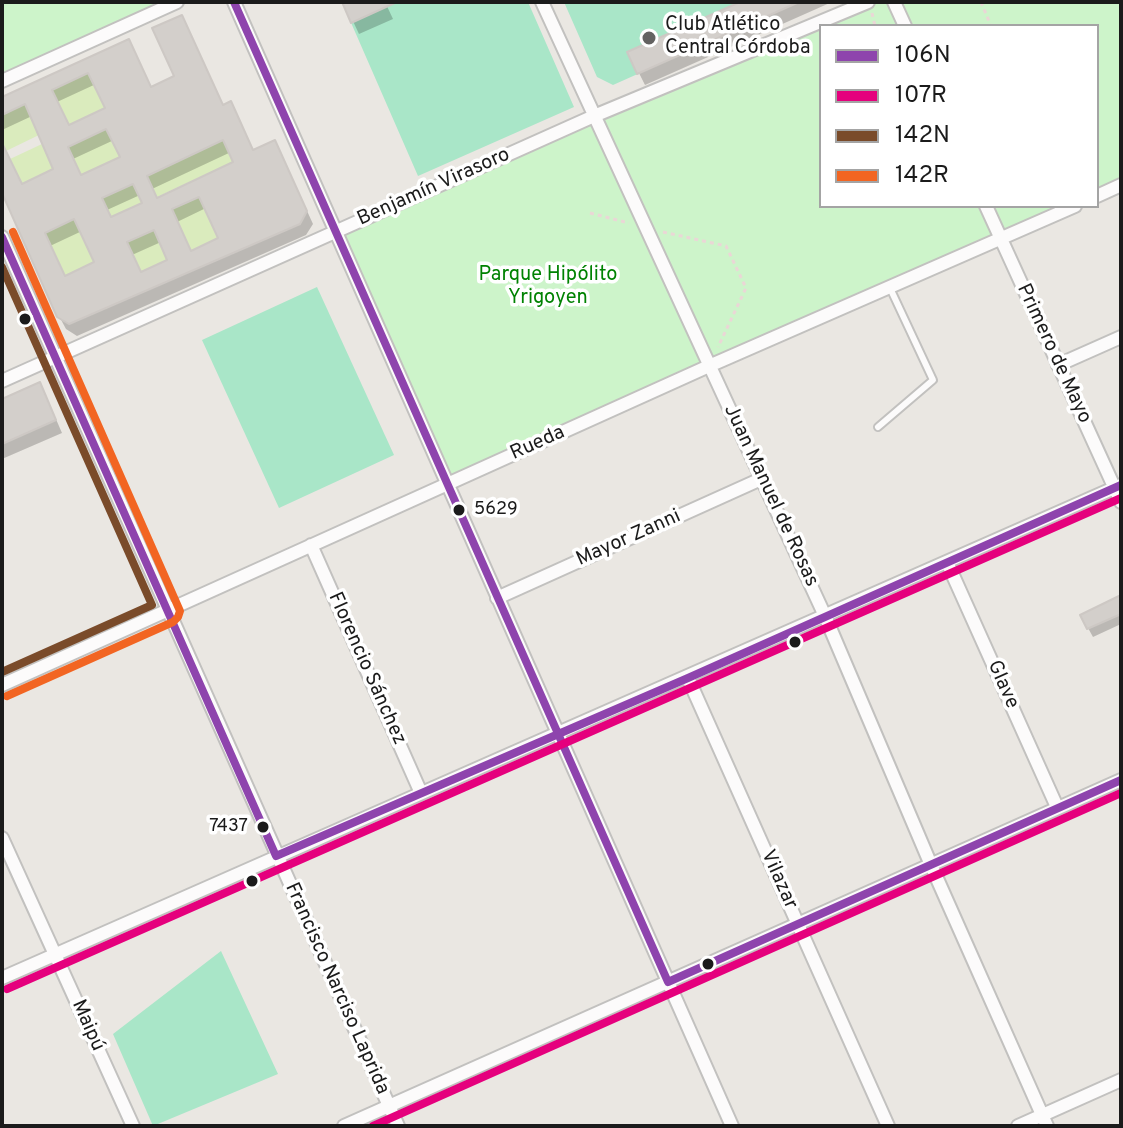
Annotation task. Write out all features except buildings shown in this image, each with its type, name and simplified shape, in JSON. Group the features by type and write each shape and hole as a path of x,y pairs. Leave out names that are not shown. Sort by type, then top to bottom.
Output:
{"street":[{"path":"2,81 177,2"},
{"path":"234,2 732,1126"},
{"name":"Juan Manuel de Rosas","path":"542,2 825,616 1045,1121"},
{"name":"Benjamín Virasoro","path":"2,381 594,116 868,2"},
{"path":"894,2 904,24"},
{"path":"1099,195 1121,185"},
{"name":"Primero de Mayo","path":"987,208 1058,365 1118,487 1121,502"},
{"name":"Rueda","path":"2,685 709,366 1071,208"},
{"name":"Francisco Narciso Laprida","path":"2,237 398,1126"},
{"path":"1058,365 1121,337"},
{"name":"Mayor Zanni","path":"497,598 761,479"},
{"path":"2,978 1118,487"},
{"name":"Florencio Sánchez","path":"311,545 421,793"},
{"name":"Glave","path":"947,562 1057,807"},
{"name":"Vilazar","path":"688,678 888,1126"},
{"path":"344,1126 1121,780"},
{"name":"Maipú","path":"2,838 133,1126"},
{"path":"1018,1126 1045,1121 1121,1080"}],"lane":[{"path":"878,427 933,380 890,288"}],"path":[{"path":"981,2 990,24"},
{"path":"590,213 726,246 746,288 709,366"}],"green space":[{"path":"2,2 177,2 2,81"},
{"path":"342,2 528,2 574,107 418,176"},
{"name":"Club Atlético Central Córdoba","path":"564,2 799,2 613,85 597,77"},
{"name":"Parque Hipólito Yrigoyen","path":"868,2 1121,2 1121,185 1099,195 1099,24 819,24 819,208 1070,208 447,485 334,233"},
{"path":"88,73 105,108 69,125 52,90"},
{"path":"25,104 39,135 6,151 2,143 2,115"},
{"path":"106,129 120,157 81,175 68,147"},
{"path":"223,140 233,162 157,197 147,176"},
{"path":"42,144 53,169 22,184 10,159"},
{"path":"133,184 142,203 111,217 102,198"},
{"path":"199,197 218,238 191,251 172,209"},
{"path":"74,219 94,262 65,276 45,233"},
{"path":"154,230 167,260 141,272 127,242"},
{"path":"317,287 394,455 279,508 202,340"},
{"path":"221,951 278,1074 153,1126 113,1034"}],"transit line":[{"name":"106N","path":"234,2 668,982 1121,780"},
{"name":"142R","path":"7,696 173,622 180,611 13,232"},
{"name":"106N","path":"2,237 276,856 688,678 1121,485"},
{"name":"142N","path":"2,267 152,605 2,672"},
{"name":"107R","path":"7,989 1121,498"},
{"name":"107R","path":"373,1126 1121,793"}],"place":[{"name":"Club Atlético Central Córdoba","path":"649,38"},
{"name":"5629","path":"459,510"},
{"name":"7437","path":"263,827"}]}
